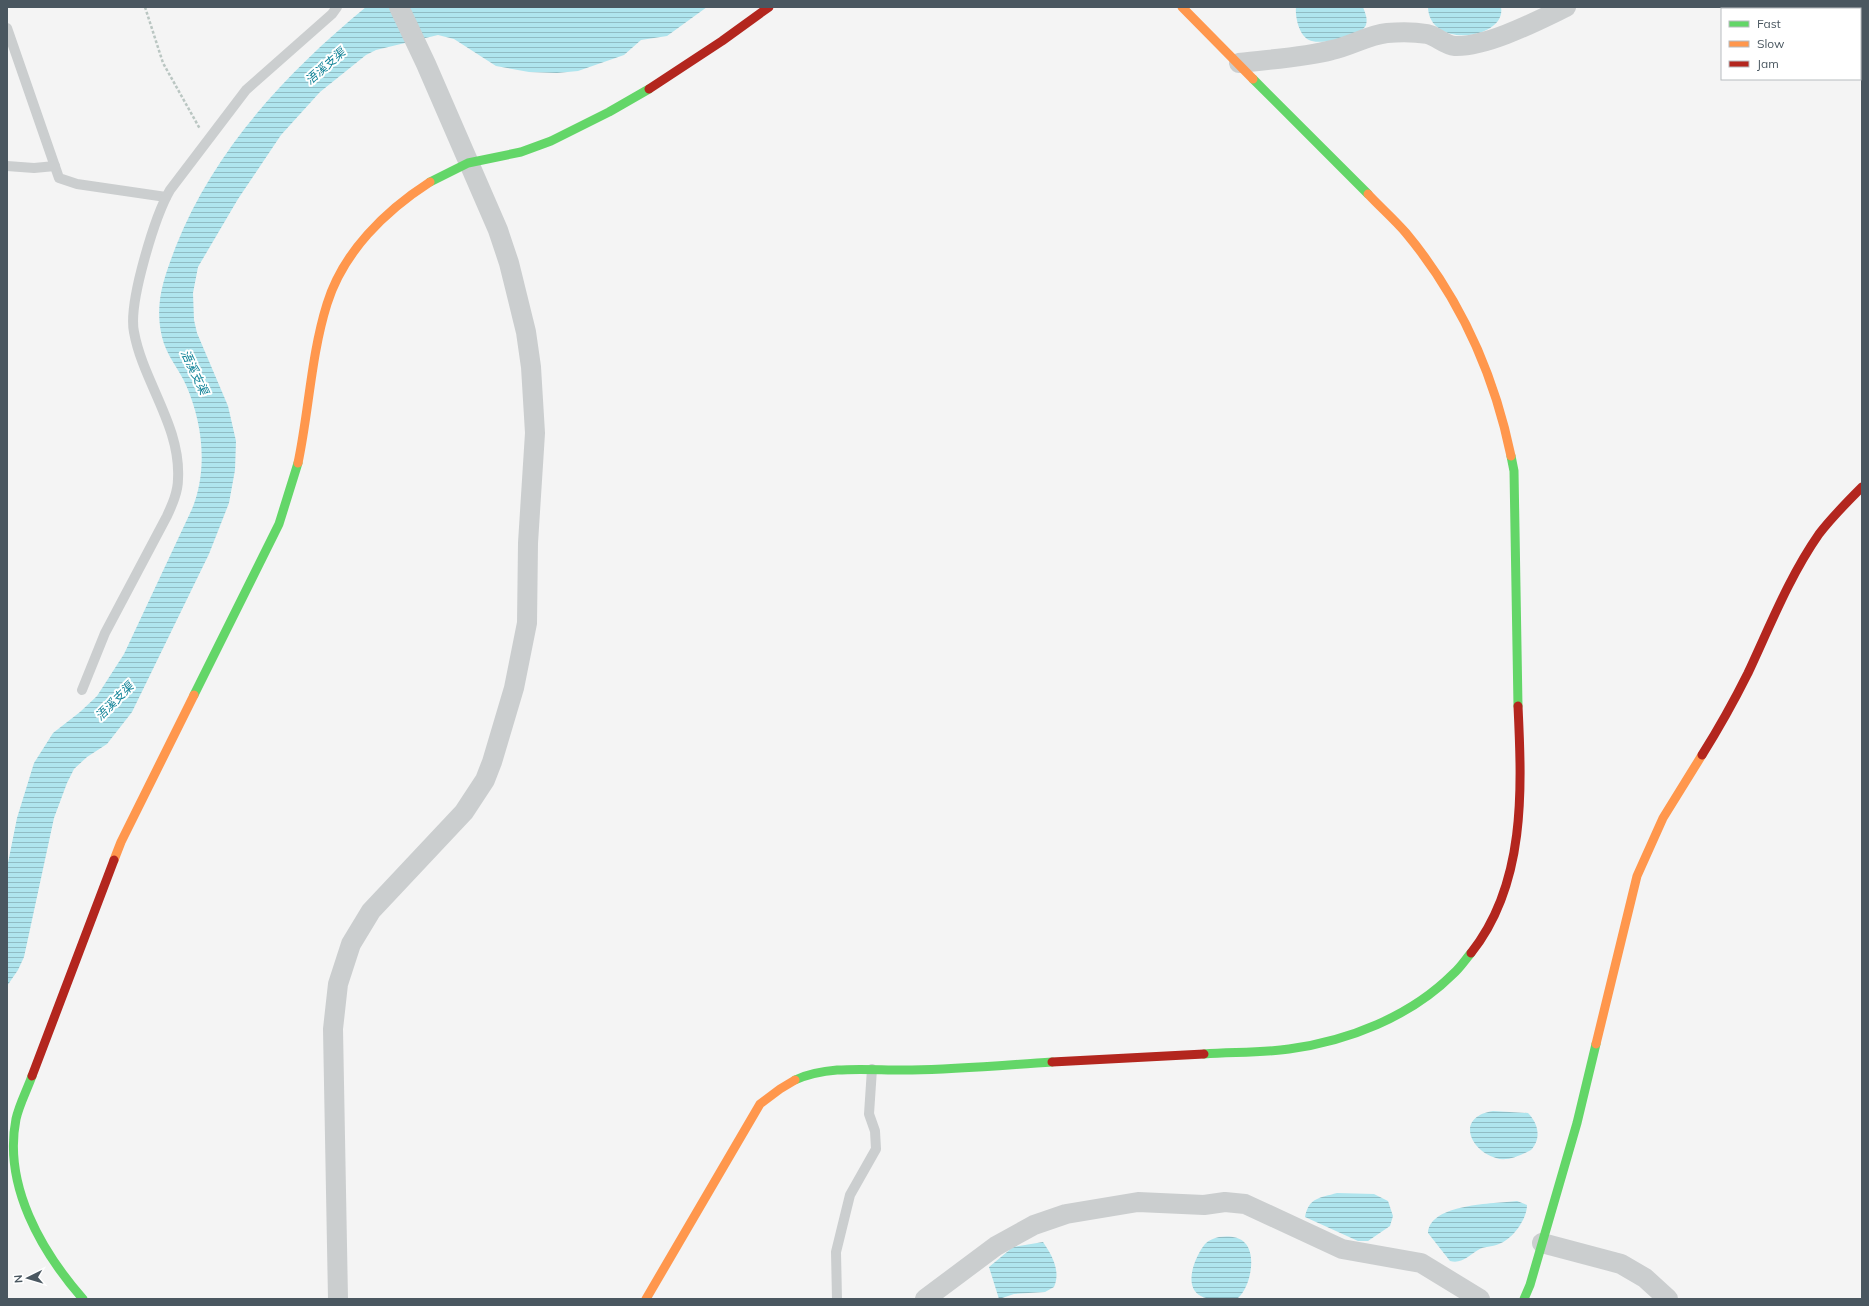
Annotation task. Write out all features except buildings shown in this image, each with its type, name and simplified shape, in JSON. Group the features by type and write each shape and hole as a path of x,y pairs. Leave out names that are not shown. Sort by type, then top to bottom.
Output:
{"street":[{"path":"338,1299 333,1029 338,984 351,944 371,911 464,812 485,780 492,762 514,688 527,623 528,543 535,433 531,367 526,332 509,263 498,230 470,163 399,7"},
{"path":"83,1299 59,1271 38,1237 22,1195 14,1155 16,1119 121,842 280,524 288,504 300,458 322,323 335,282 355,249 365,236 400,204 424,185 470,163 522,152 567,134 602,116 636,97 739,30 769,7"},
{"path":"646,1299 760,1104 773,1092 802,1077 817,1073 872,1069 912,1070 1289,1049 1330,1042 1350,1036 1392,1018 1444,985 1474,952 1490,927 1497,911 1511,866 1520,807 1514,471 1500,408 1490,376 1470,327 1450,291 1425,254 1239,63 1182,7"},
{"path":"1239,63 1318,54 1334,50 1370,36 1387,33 1428,34 1446,44 1455,46 1476,43 1518,30 1566,7"},
{"path":"1524,1299 1530,1285 1577,1123 1638,876 1647,852 1668,808 1710,743 1734,700 1784,593 1799,565 1834,516 1862,487"},
{"path":"925,1299 996,1246 1034,1225 1066,1214 1138,1202 1204,1205 1232,1202 1245,1204 1342,1249 1421,1263 1480,1299"},
{"path":"1542,1243 1621,1264 1645,1278 1668,1299"}],"lane":[{"path":"82,690 104,633 167,516 174,498 178,480 177,457 173,438 137,345 133,322 136,294 161,206 207,141 246,90 332,14 337,7"},
{"path":"7,28 60,178 77,184 166,197"},
{"path":"7,166 34,168 55,166"},
{"path":"837,1299 836,1252 850,1195 876,1149 875,1131 869,1114 872,1069"}],"path":[{"path":"146,7 163,63 207,141"}],"water":[{"name":"浯溪支渠","path":"366,7 707,7 667,36 641,40 624,55 578,71 557,73 529,72 496,66 454,39 438,35 376,50 366,55 320,92 281,135 238,199 198,267 193,293 194,320 197,333 228,406 236,441 235,470 229,503 209,554 132,712 107,744 87,757 74,769 67,783 54,818 24,957 18,970 7,986 7,868 17,818 34,763 53,733 80,712 97,696 124,654 192,509 197,494 202,463 200,431 192,400 180,373 164,344 160,325 159,313 164,280 176,246 192,211 211,177 232,145 281,86 308,58"},
{"path":"1296,7 1363,7 1367,22 1363,29 1357,33 1340,39 1314,42 1306,38 1300,30 1296,16"},
{"path":"1428,7 1501,7 1500,18 1492,27 1481,32 1467,35 1453,34 1441,30 1432,21"},
{"path":"1493,1111 1528,1113 1534,1121 1538,1136 1537,1141 1531,1150 1514,1157 1500,1159 1479,1149 1470,1134 1470,1127 1474,1120 1481,1114"},
{"path":"1337,1193 1374,1194 1388,1201 1393,1216 1390,1226 1368,1241 1358,1241 1305,1217 1309,1206 1316,1199"},
{"path":"1517,1201 1527,1205 1525,1216 1514,1233 1504,1241 1496,1245 1480,1249 1465,1259 1454,1262 1450,1261 1428,1233 1431,1223 1451,1210"},
{"path":"1219,1237 1240,1239 1249,1248 1251,1263 1249,1279 1246,1287 1238,1298 1218,1300 1208,1299 1199,1295 1194,1290 1192,1284 1191,1277 1198,1255 1208,1241"},
{"path":"1043,1242 1050,1252 1056,1269 1056,1281 1054,1287 1045,1292 1014,1294 999,1299 989,1267 1013,1247"}],"traffic: fast":[{"path":"1253,79 1368,194"},
{"path":"430,182 468,163 521,152 551,141 609,112 649,89"},
{"path":"1511,456 1514,471 1518,706"},
{"path":"194,695 279,524 298,463"},
{"path":"1204,1054 1289,1049 1333,1040 1377,1025 1418,1003 1456,972 1471,953"},
{"path":"1524,1299 1530,1285 1577,1123 1596,1044"},
{"path":"795,1080 823,1072 852,1069 897,1070 965,1068 1052,1062"},
{"path":"32,1076 17,1114 13,1144 15,1168 20,1192 29,1216 40,1238 53,1260 83,1299"}],"traffic: slow":[{"path":"1182,7 1253,79"},
{"path":"298,463 317,343 327,304 334,285 355,250 368,234 397,206 430,182"},
{"path":"1368,194 1406,233 1443,284 1458,311 1485,367 1504,426 1511,456"},
{"path":"114,860 121,842 194,695"},
{"path":"1596,1044 1637,876 1663,818 1702,755"},
{"path":"646,1299 760,1104 795,1080"}],"traffic: jam":[{"path":"649,89 722,41 769,7"},
{"path":"1702,755 1743,683 1780,602 1808,550 1829,522 1862,487"},
{"path":"1471,953 1489,926 1502,897 1511,867 1517,835 1519,803 1520,770 1518,706"},
{"path":"32,1076 114,860"},
{"path":"1052,1062 1204,1054"}]}
